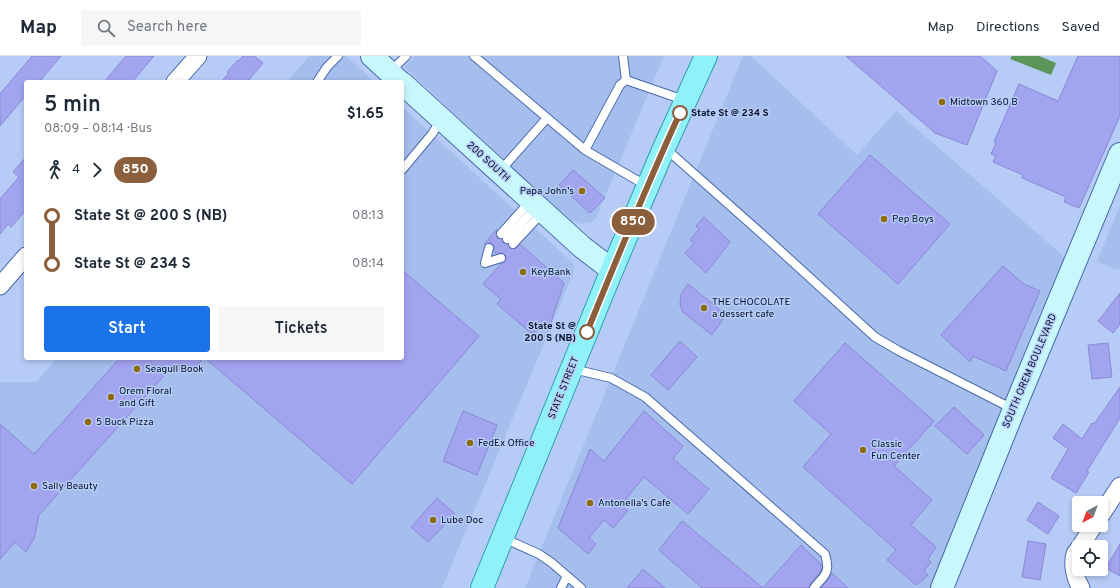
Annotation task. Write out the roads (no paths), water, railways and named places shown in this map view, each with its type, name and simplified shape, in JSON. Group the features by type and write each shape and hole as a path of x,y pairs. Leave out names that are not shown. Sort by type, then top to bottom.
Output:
{"main road":[{"name":"STATE STREET","path":"482,588 612,270 664,148 706,56"}],"street":[{"path":"177,80 198,56"},
{"name":"200 SOUTH","path":"372,56 397,79"},
{"name":"200 SOUTH","path":"404,85 582,247 612,270"},
{"name":"SOUTH OREM BOULEVARD","path":"942,588 1014,409 1120,154"},
{"path":"0,286 24,258"},
{"path":"1108,504 1120,486"},
{"path":"1076,576 1081,588"}],"lane":[{"path":"318,80 327,67 338,56"},
{"path":"397,79 406,56"},
{"path":"474,56 585,150 648,186"},
{"path":"623,56 626,80"},
{"path":"585,150 620,84 626,80"},
{"path":"626,80 686,101"},
{"path":"500,172 547,118"},
{"path":"404,168 442,120"},
{"path":"664,148 762,234 875,337 899,352 1014,409"},
{"path":"537,206 507,239 537,206"},
{"path":"495,253 485,263 495,253"},
{"path":"572,369 611,378 644,397 825,554 828,569 826,574 814,588"},
{"path":"502,538 539,554 581,588"},
{"path":"561,588 566,576"}],"place":[{"name":"Midtown 360 B","path":"942,102"},
{"name":"State St @ 234 S","path":"680,113"},
{"name":"Papa John's","path":"582,191"},
{"name":"Pep Boys","path":"884,219"},
{"name":"KeyBank","path":"523,272"},
{"name":"THE CHOCOLATE a dessert cafe","path":"704,308"},
{"name":"State St @ 200 S (NB)","path":"587,332"},
{"name":"Seagull Book","path":"137,369"},
{"name":"Orem Floral and Gift","path":"111,397"},
{"name":"5 Buck Pizza","path":"88,422"},
{"name":"FedEx Office","path":"470,443"},
{"name":"Classic Fun Center","path":"863,450"},
{"name":"Sally Beauty","path":"34,486"},
{"name":"Antonella's Cafe","path":"590,503"},
{"name":"Lube Doc","path":"433,520"}]}
